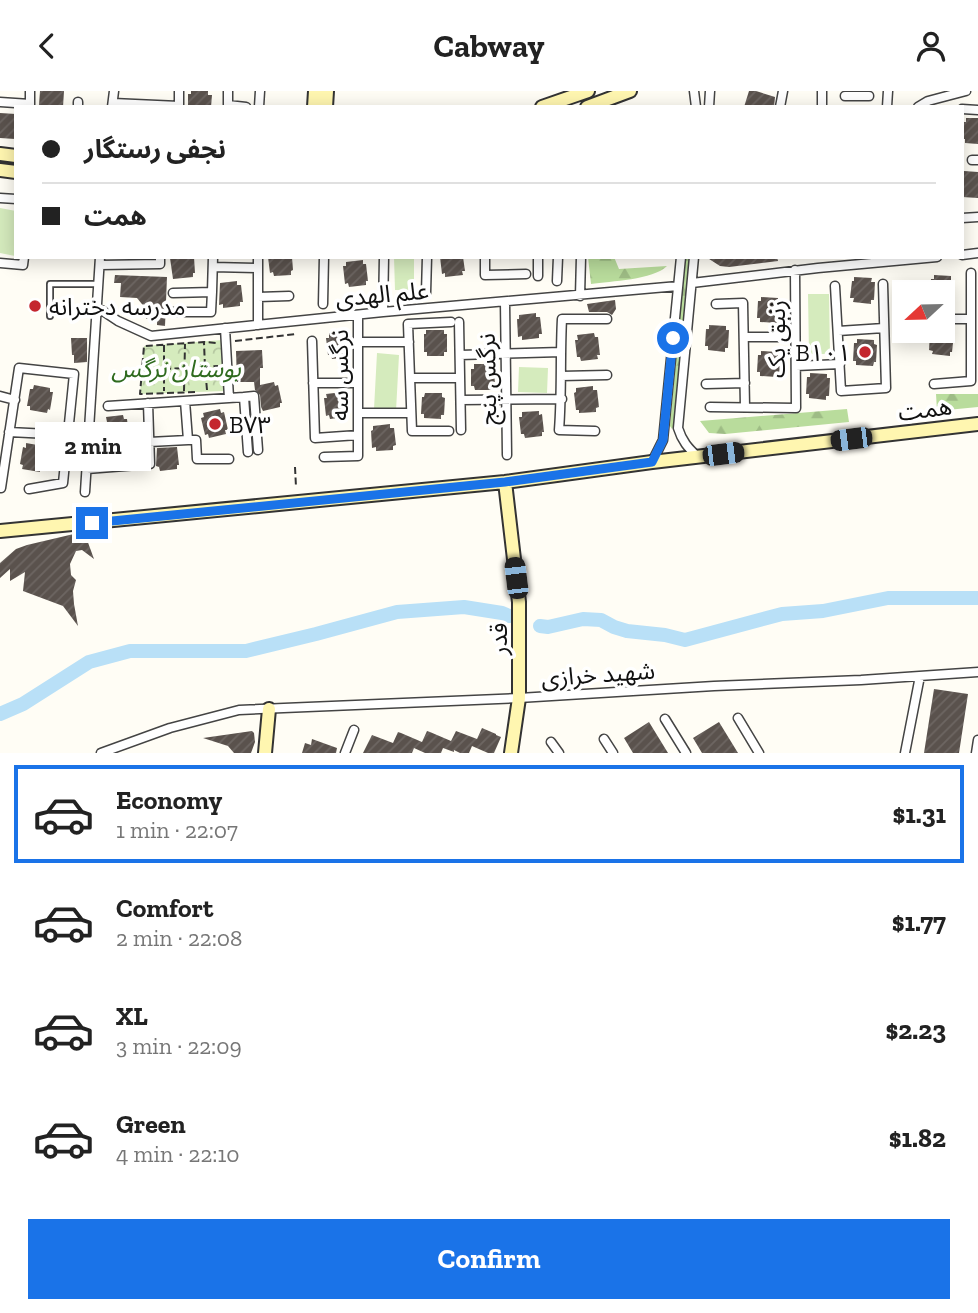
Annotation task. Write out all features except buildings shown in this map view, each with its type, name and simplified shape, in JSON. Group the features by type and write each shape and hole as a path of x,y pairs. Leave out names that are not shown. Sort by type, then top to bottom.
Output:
{"street":[{"path":"0,102 30,105 30,91"},
{"path":"112,105 114,91"},
{"path":"548,105 588,91"},
{"path":"592,105 630,91"},
{"path":"921,105 966,91"},
{"path":"846,94 869,96"},
{"path":"0,263 23,265 24,259"},
{"path":"258,259 258,325"},
{"path":"323,305 324,259"},
{"path":"383,312 384,259"},
{"path":"426,293 427,259"},
{"path":"485,259 485,275 526,274"},
{"path":"538,259 538,276"},
{"path":"557,281 558,259"},
{"path":"580,296 581,259"},
{"path":"652,462 663,440 681,259"},
{"path":"694,259 678,428 685,445 698,457"},
{"path":"818,259 818,268"},
{"path":"692,283 892,259"},
{"path":"85,492 100,261 160,261"},
{"path":"172,311 211,312 213,262 258,268"},
{"name":"زنبق یک","path":"745,407 796,408 795,270"},
{"path":"934,384 971,381 975,344 970,319 971,272"},
{"path":"835,286 841,391 887,388 883,284"},
{"name":"علم الهدی","path":"97,307 118,321 151,336 678,286"},
{"path":"173,293 212,292"},
{"path":"258,297 289,296"},
{"name":"نرگس پنج","path":"505,302 507,455"},
{"path":"710,407 745,407 743,303 716,304"},
{"name":"نرگس سه","path":"358,315 358,435"},
{"path":"595,431 559,430 562,399 562,319 607,319"},
{"path":"956,319 970,319"},
{"path":"449,431 412,431 408,324 455,322 460,355 461,430"},
{"path":"225,328 229,398"},
{"path":"838,331 884,328"},
{"path":"744,337 795,337"},
{"path":"312,341 316,438 358,435 358,456 324,457"},
{"path":"358,342 410,342"},
{"path":"460,355 561,352"},
{"path":"796,366 840,364"},
{"path":"1,488 3,459 19,368 74,373 63,483 29,489"},
{"path":"561,376 607,375"},
{"path":"410,378 460,378"},
{"path":"313,383 358,383"},
{"path":"706,384 745,383"},
{"path":"0,396 15,400"},
{"path":"185,396 188,440"},
{"path":"108,406 148,403 185,396 254,396 258,450"},
{"path":"244,397 248,452"},
{"path":"461,400 562,399"},
{"path":"87,469 150,464 148,403"},
{"path":"358,413 411,413"},
{"name":"همت","path":"0,531 505,482 978,424"},
{"path":"9,432 89,436"},
{"path":"149,442 196,440 197,459 229,459"},
{"name":"قدر","path":"505,482 519,602 519,698 511,753"},
{"name":"شهید خرازی","path":"102,753 170,728 239,710 519,698 978,672"},
{"path":"905,753 920,676"},
{"path":"265,753 269,709"},
{"path":"738,718 759,753"},
{"path":"665,719 686,753"},
{"path":"345,753 354,730"},
{"path":"604,739 613,753"},
{"path":"976,753 978,740"},
{"path":"551,742 558,753"}],"lane":[{"path":"50,316 50,284 99,284"}],"path":[{"path":"232,342 296,334"},
{"path":"204,342 207,391"},
{"path":"185,343 185,396"},
{"path":"196,392 185,396 164,392 139,394 144,346 222,343"},
{"path":"164,345 164,392"},
{"path":"142,370 223,366"},
{"path":"295,467 296,487"}],"green space":[{"path":"0,208 14,211 14,256 0,253"},
{"path":"394,259 414,259 414,290 395,290"},
{"path":"588,259 615,259 619,269 667,266 661,271 642,277 591,284"},
{"path":"685,259 690,259 674,425 672,429 670,426"},
{"path":"808,294 829,294 830,354 809,354"},
{"name":"بوستان نرگس","path":"223,340 225,391 140,394 144,346"},
{"path":"377,353 399,355 396,411 374,409"},
{"path":"519,367 548,368 547,393 518,392"},
{"path":"936,394 978,394 978,407 937,411"},
{"path":"847,409 849,422 725,434 709,433 700,421"}],"waterway":[{"path":"540,626 548,627 583,619 601,620 627,631 685,640 782,614 823,611 888,598 978,598"},
{"path":"0,714 23,704 89,662 130,651 246,651 397,612 464,607 509,616"}],"place":[{"name":"مدرسه دخترانه","path":"35,306"},
{"name":"B۱۰۱","path":"865,352"},
{"name":"B۷۳","path":"215,424"}],"route":[{"path":"92,523 505,482 652,462 663,440 673,338"}]}
